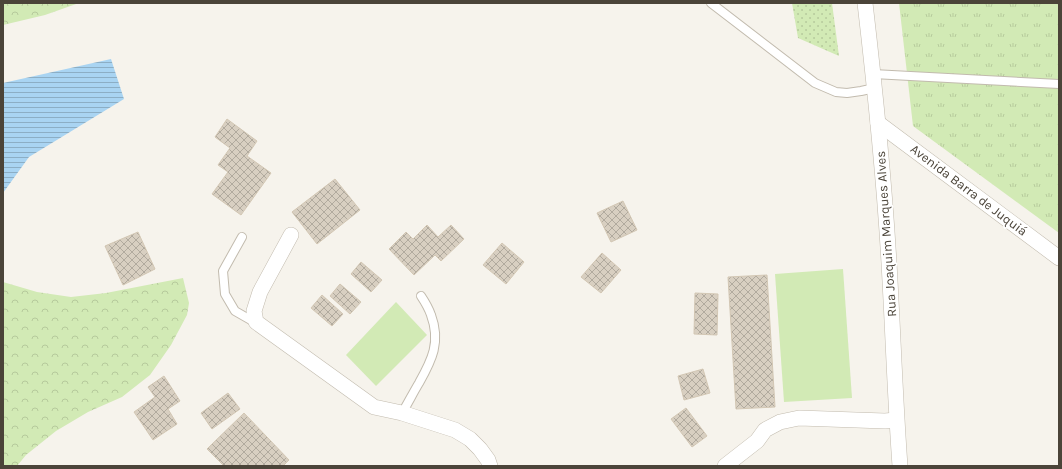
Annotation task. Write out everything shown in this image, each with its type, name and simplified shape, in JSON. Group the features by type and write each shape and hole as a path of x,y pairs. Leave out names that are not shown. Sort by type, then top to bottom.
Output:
{"street":[{"name":"Rua Joaquim Marques Alves","path":"865,3 885,201 896,420 900,466"},
{"name":"Avenida Barra de Juquiá","path":"878,123 1059,258"},
{"path":"291,235 260,292 254,311 257,323 374,407 402,413 456,430 470,439 480,449 488,460 490,466"},
{"path":"725,466 757,441 765,430 780,422 799,418 885,421 896,420"}],"lane":[{"path":"711,3 815,83 836,92 847,93 861,91 874,81 1059,84"},
{"path":"242,237 223,271 225,294 235,312 257,323"},
{"path":"402,413 430,363 434,349 434,328 431,315 422,296"}],"green space":[{"path":"3,3 79,3 45,15 3,25"},
{"path":"792,3 832,3 839,56 798,38"},
{"path":"899,3 1059,3 1059,233 913,126"},
{"path":"843,269 852,398 784,402 775,274"},
{"path":"183,278 189,303 187,315 171,345 150,375 122,397 88,412 56,431 26,455 17,466 3,466 3,282 37,292 71,297 106,293"},
{"path":"396,302 427,335 376,386 346,355"}],"water":[{"path":"111,59 124,99 29,157 3,193 3,83"}],"building":[{"path":"227,119 257,141 247,156 271,173 241,215 212,194 228,172 218,165 230,148 215,137"},
{"path":"335,179 360,210 317,244 292,212"},
{"path":"623,201 637,230 611,242 597,213"},
{"path":"427,225 438,237 451,225 464,239 441,261 435,255 414,275 389,249 406,232 413,239"},
{"path":"138,232 155,269 123,285 105,246"},
{"path":"502,243 524,262 506,284 483,265"},
{"path":"602,253 621,270 601,293 581,277"},
{"path":"361,262 382,280 371,292 351,274"},
{"path":"767,275 775,407 736,409 728,277"},
{"path":"340,284 361,302 350,314 330,296"},
{"path":"695,293 718,294 717,335 694,334"},
{"path":"322,295 343,314 332,326 311,308"},
{"path":"703,369 710,393 684,400 678,376"},
{"path":"164,376 180,401 168,409 177,424 153,440 134,412 155,397 148,387"},
{"path":"228,393 240,409 212,429 201,413"},
{"path":"686,408 707,436 692,447 671,419"},
{"path":"244,413 289,460 283,466 224,466 207,449"}]}
